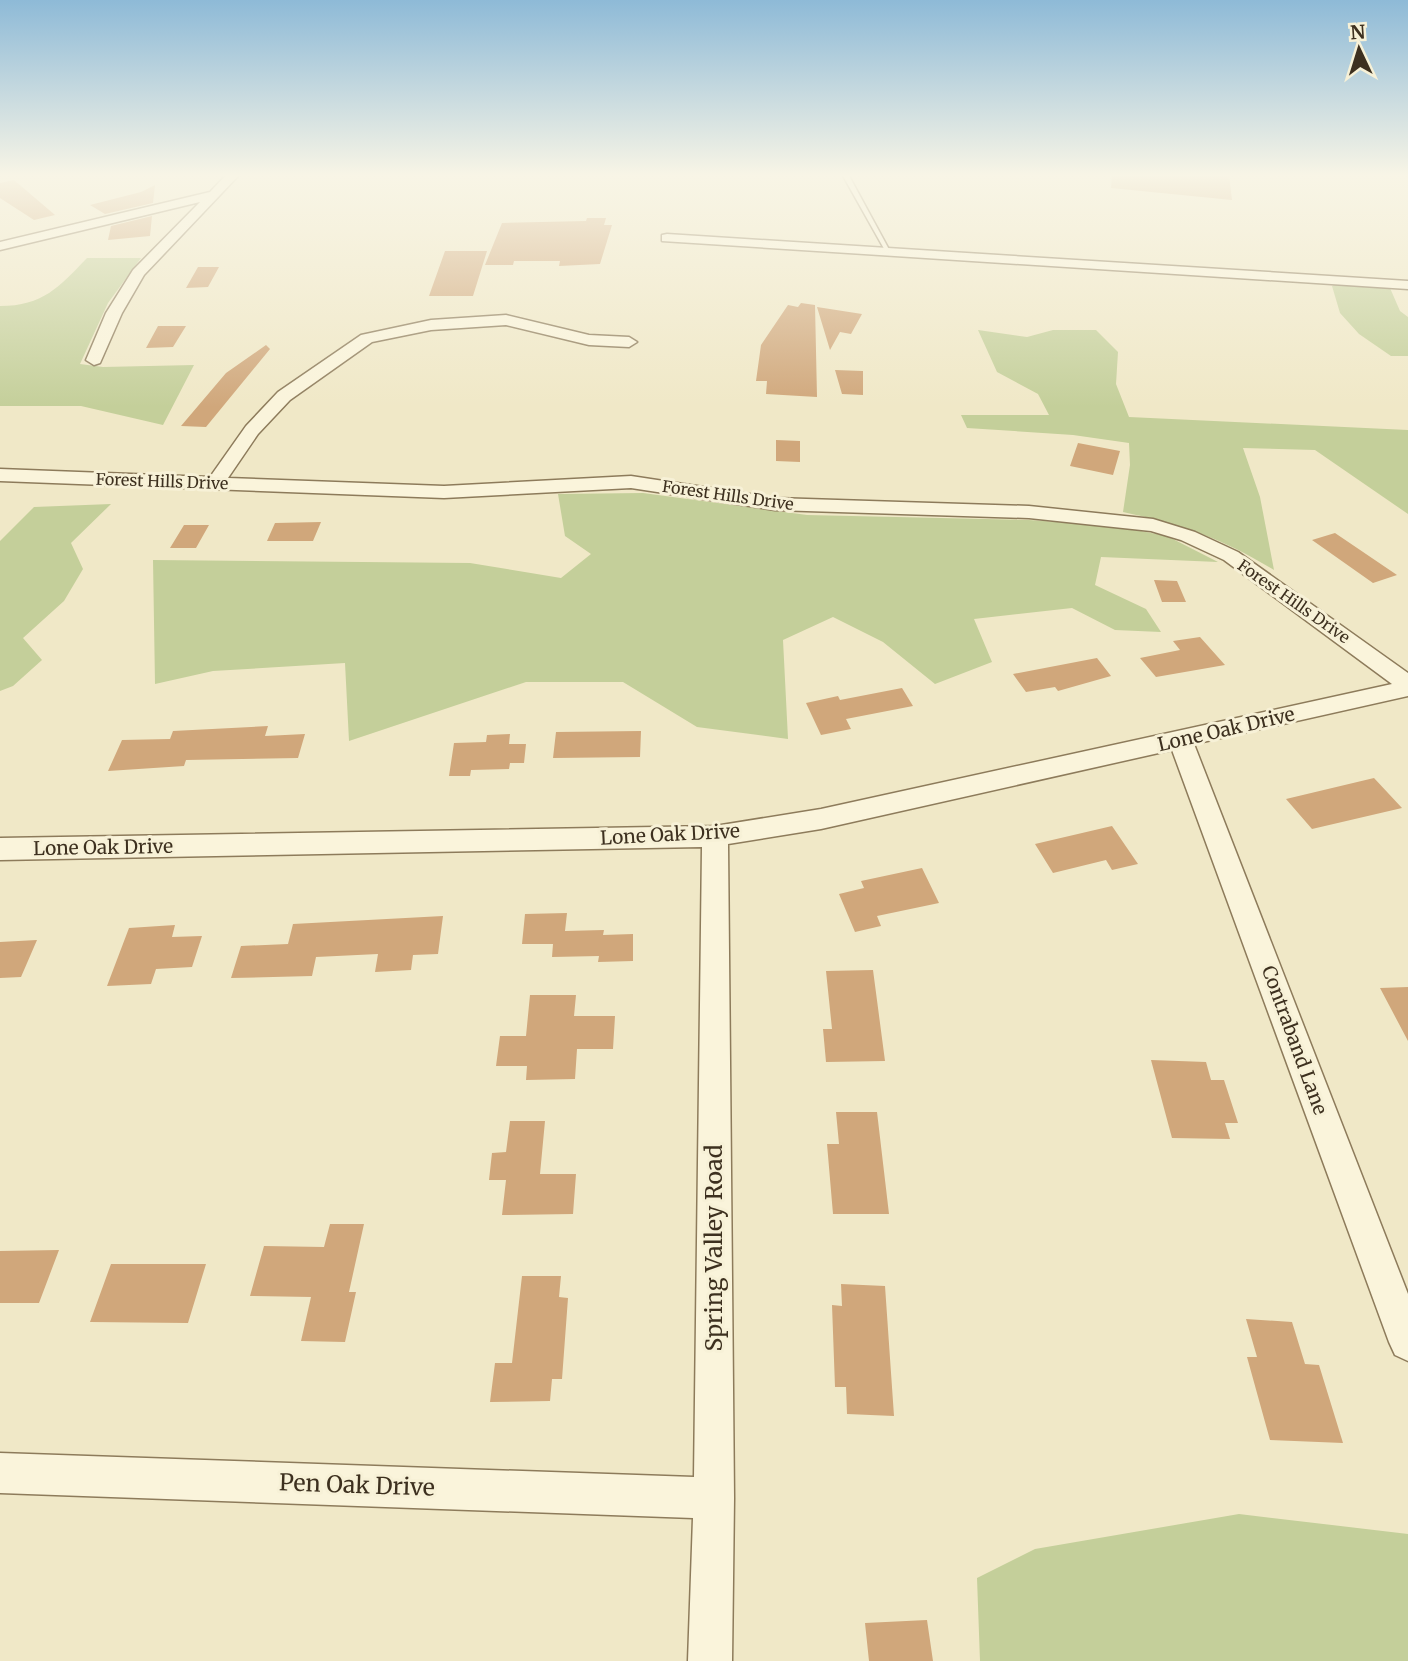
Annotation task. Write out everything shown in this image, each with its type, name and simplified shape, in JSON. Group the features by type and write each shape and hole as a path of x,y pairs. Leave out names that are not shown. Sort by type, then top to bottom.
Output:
{"street":[{"path":"94,360 114,313 138,273 156,252"},
{"path":"855,252 1408,285"},
{"path":"215,483 235,452 276,404 316,370 367,338 431,325 506,320 589,340 629,342"},
{"name":"Forest Hills Drive","path":"0,475 444,492 631,482 775,504 1029,512 1153,525 1188,536 1231,556 1408,686"},
{"name":"Lone Oak Drive","path":"0,849 715,836 821,819 1408,686"},
{"name":"Contraband Lane","path":"1180,739 1408,1342"},
{"name":"Spring Valley Road","path":"710,1661 715,836"},
{"name":"Pen Oak Drive","path":"0,1473 713,1498"}],"green space":[{"path":"87,258 141,258 108,303 80,364 103,367 194,365 163,425 81,406 0,406 0,306 28,303 49,293"},
{"path":"1336,284 1390,288 1400,311 1408,317 1408,356 1391,356 1359,334 1340,313 1332,286"},
{"path":"978,330 1027,337 1053,330 1096,330 1118,352 1116,384 1129,417 1408,430 1408,514 1315,450 1243,448 1260,497 1274,570 1237,549 1202,534 1123,512 1130,465 1129,443 1073,435 967,428 961,415 1049,415 1038,394 997,372"},
{"path":"643,493 807,515 1029,520 1114,526 1167,536 1218,562 1101,557 1095,585 1146,609 1161,632 1115,630 1072,608 974,619 992,662 935,684 883,642 833,617 783,640 788,739 697,727 623,682 526,682 349,741 345,663 213,671 155,684 153,560 470,563 561,578 591,554 565,536 558,494"},
{"path":"111,504 71,543 83,569 64,601 23,638 42,660 13,686 0,691 0,541 34,507"},
{"path":"1239,1514 1408,1534 1408,1661 980,1661 977,1578 1035,1549"}],"building":[{"path":"445,252 487,252 473,296 429,296"},
{"path":"490,252 604,252 600,264 559,266 560,261 514,261 513,265 485,265"},
{"path":"198,267 219,267 208,287 186,288"},
{"path":"801,303 815,305 817,397 766,394 767,381 756,381 761,345 788,305 798,307"},
{"path":"817,307 862,314 851,334 840,332 830,350"},
{"path":"158,326 186,326 173,347 146,348"},
{"path":"266,345 270,349 206,427 181,426 226,373"},
{"path":"835,370 863,371 863,395 842,394"},
{"path":"776,440 800,441 800,462 776,461"},
{"path":"1078,443 1120,451 1113,475 1070,466"},
{"path":"321,522 313,541 267,541 275,523"},
{"path":"184,525 209,525 196,548 170,548"},
{"path":"1335,533 1397,575 1373,583 1312,540"},
{"path":"1154,580 1177,581 1186,602 1162,602"},
{"path":"1200,637 1225,665 1156,677 1140,658 1180,650 1173,641"},
{"path":"1097,658 1111,676 1058,691 1055,687 1026,692 1013,674"},
{"path":"902,688 913,706 846,719 851,729 821,735 806,703 838,696 840,700"},
{"path":"268,726 265,736 305,734 298,758 186,760 184,766 108,771 122,740 170,739 173,731"},
{"path":"641,731 640,757 553,758 556,732"},
{"path":"510,734 509,744 526,744 524,763 510,763 509,769 471,770 470,776 449,776 454,743 486,742 487,735"},
{"path":"1374,778 1402,808 1312,829 1286,799"},
{"path":"1112,826 1138,864 1112,870 1106,860 1053,873 1035,844"},
{"path":"922,868 939,903 877,916 881,926 855,932 839,894 864,888 861,881"},
{"path":"567,913 565,931 604,930 603,935 633,934 633,961 598,962 599,956 552,957 553,944 522,944 525,914"},
{"path":"443,916 438,954 413,955 411,970 375,972 378,954 316,957 312,976 231,978 241,946 288,944 293,924"},
{"path":"175,925 172,937 202,936 192,967 156,969 151,984 107,986 129,928"},
{"path":"37,940 21,977 0,978 0,942"},
{"path":"873,970 885,1061 826,1062 823,1029 832,1029 826,971"},
{"path":"1408,987 1408,1041 1380,988"},
{"path":"530,995 576,995 574,1016 615,1016 613,1049 577,1049 575,1079 526,1080 527,1066 496,1066 500,1036 526,1036"},
{"path":"1151,1060 1206,1062 1211,1080 1224,1080 1238,1123 1225,1123 1230,1139 1172,1138"},
{"path":"836,1112 877,1112 889,1214 833,1214 827,1144 839,1144"},
{"path":"510,1121 545,1121 540,1174 576,1174 573,1214 502,1215 506,1180 489,1180 492,1153 506,1152"},
{"path":"330,1224 364,1224 349,1292 356,1292 345,1342 301,1341 311,1297 250,1296 264,1246 324,1247"},
{"path":"59,1250 39,1303 0,1303 0,1251"},
{"path":"111,1264 206,1264 188,1323 90,1322"},
{"path":"522,1276 561,1276 559,1297 568,1298 562,1379 552,1379 550,1401 490,1402 495,1363 512,1363"},
{"path":"841,1284 885,1286 894,1416 847,1414 846,1387 835,1387 832,1305 842,1306"},
{"path":"1246,1319 1292,1322 1305,1364 1319,1365 1343,1443 1270,1440 1247,1357 1257,1357"},
{"path":"927,1620 933,1661 869,1661 865,1623"}]}
